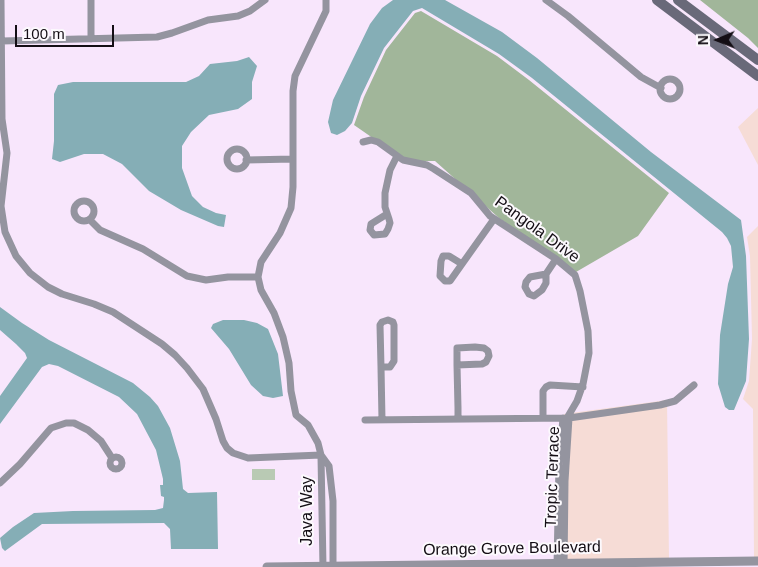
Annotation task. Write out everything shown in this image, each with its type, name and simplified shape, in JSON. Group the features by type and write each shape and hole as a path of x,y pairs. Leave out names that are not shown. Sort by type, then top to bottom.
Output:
{"main road":[{"path":"657,0 758,76"},
{"path":"678,0 758,60"}],"street":[{"path":"1,0 2,119 7,153 1,206 5,232 16,256 42,283 69,297 113,312 162,344 175,355 203,389 214,412 223,441 233,454 248,458 321,455"},
{"path":"90,0 91,39"},
{"path":"2,41 141,38 172,33 208,20 238,16 250,11 265,0"},
{"path":"326,0 326,11 295,76 293,91 293,194 289,215 261,262 258,277 284,337 296,415 308,425 318,443 321,455 329,466 331,475 334,567"},
{"path":"546,0 641,77 660,88"},
{"name":"Pangola Drive","path":"364,142 371,140 378,142 396,156 427,165 471,193 477,198 484,210 494,219 556,260 575,275 588,331 589,352 587,372 582,387 577,401 566,418"},
{"path":"387,214 385,193 390,170 396,156"},
{"path":"246,160 293,159"},
{"path":"462,264 494,219"},
{"path":"90,220 100,230 143,248 187,276 206,280 228,277 258,277"},
{"path":"546,274 556,260"},
{"path":"381,367 390,367 394,361 394,325 393,322 388,320 380,325 382,420"},
{"path":"457,365 482,364 486,362 489,356 488,351 484,348 475,347 457,348 457,365 458,419"},
{"path":"543,418 543,392 546,387 550,385 582,387"},
{"name":"Tropic Terrace","path":"561,565 566,418 660,405 675,401 694,385"},
{"path":"366,420 566,418"},
{"path":"0,483 52,428 66,423 74,423 88,430 101,441 112,458"},
{"name":"Java Way","path":"321,455 322,567"},
{"name":"Orange Grove Boulevard","path":"267,567 711,564 758,561"}],"shaded area":[{"path":"393,0 445,0 502,32 537,58 651,152 741,220 746,256 749,339 746,381 734,410 729,410 725,407 718,384 720,335 728,284 733,267 731,246 727,238 532,78 499,54 422,8 413,11 384,48 361,96 352,123 345,131 337,135 331,133 328,122 333,100 370,24 382,8"},
{"path":"700,0 758,0 758,48 748,38"},
{"path":"421,11 497,56 669,193 638,236 576,272 499,218 435,161 406,161 354,125 364,97 386,50 415,13"},
{"path":"249,57 257,66 252,82 252,99 238,109 209,115 191,132 182,146 182,168 192,196 203,207 226,215 224,227 181,210 149,191 122,164 103,154 84,154 60,162 52,159 54,94 58,85 73,82 186,82 199,76 210,64 237,61"},
{"path":"758,108 758,165 738,127"},
{"path":"758,226 758,558 754,558 753,409 743,399 749,381 752,339 750,256 747,237"},
{"path":"0,307 49,340 133,383 150,397 158,406 170,428 180,461 183,489 188,493 217,492 218,549 171,549 170,529 164,523 42,524 5,551 2,548 0,538 34,513 155,510 163,508 164,497 161,496 160,485 163,485 163,479 156,450 137,414 119,397 58,366 49,364 42,367 0,424 0,396 27,358 25,353 0,330"},
{"path":"223,320 244,320 257,323 268,329 278,354 283,396 273,398 263,396 251,385 229,349 211,328 213,324"},
{"path":"667,400 669,559 560,559 564,414"},
{"path":"252,469 275,469 275,480 252,480"}]}
